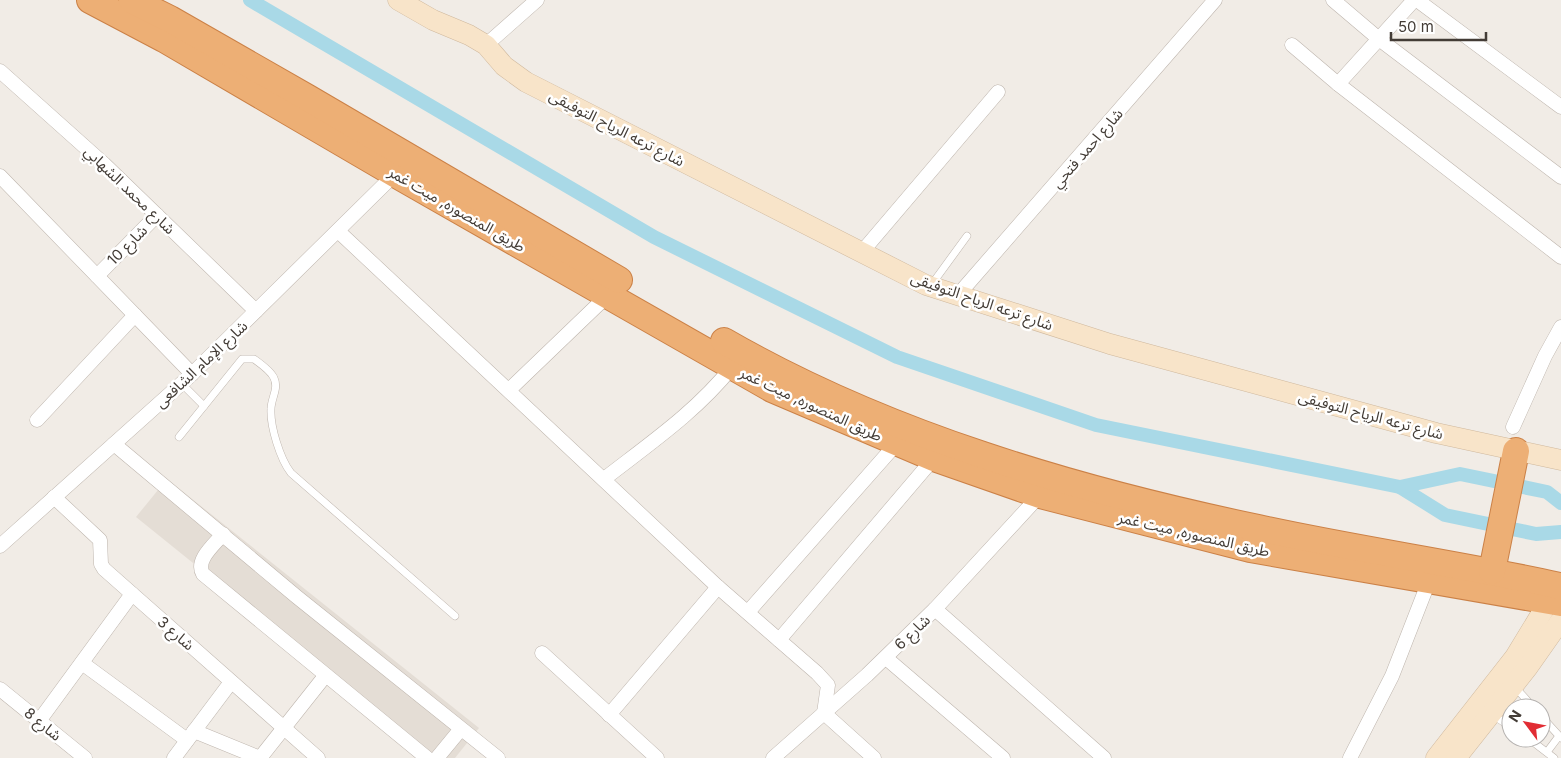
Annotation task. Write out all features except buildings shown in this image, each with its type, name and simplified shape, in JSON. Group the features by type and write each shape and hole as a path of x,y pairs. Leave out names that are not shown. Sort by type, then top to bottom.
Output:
{"highway":[{"name":"طريق المنصوره, ميت غمر","path":"90,0 164,39 395,174 772,389 897,443 934,458 1043,486 1250,549 1558,602"},
{"name":"طريق المنصوره, ميت غمر","path":"132,0 170,19 265,73 755,359 1043,486 1492,571 1558,602"},
{"path":"1492,571 1514,449"}],"main road":[{"name":"شارع ترعه الرياح التوفيقى","path":"398,0 432,20 469,35 486,45 504,66 526,82 861,253 931,286 1110,344 1436,433 1561,460"},
{"path":"1456,758 1513,685 1558,602"},
{"path":"1436,758 1498,681 1540,636"}],"street":[{"path":"486,45 537,0"},
{"name":"شارع احمد فتحي","path":"958,295 1216,0"},
{"path":"1333,0 1378,40 1561,177"},
{"path":"1338,84 1415,0 1561,106"},
{"path":"1292,45 1338,84 1561,257"},
{"name":"شارع محمد الشهابي","path":"0,71 104,164 256,311"},
{"path":"861,253 998,92"},
{"name":"شارع الإمام الشافعى","path":"0,546 182,384 395,174"},
{"path":"0,176 192,374"},
{"name":"شارع 10","path":"97,276 157,215"},
{"path":"338,231 718,587 817,672 828,685 824,713 874,758"},
{"path":"509,390 608,295"},
{"path":"37,420 135,315"},
{"path":"1514,449 1545,356 1561,327"},
{"path":"604,479 687,414 714,388 732,366"},
{"path":"748,612 897,443"},
{"path":"114,444 460,730 498,758"},
{"path":"779,640 934,458"},
{"name":"شارع 6","path":"773,758 886,658 935,610 1043,486"},
{"name":"شارع 3","path":"54,497 100,540 101,564 104,569 318,758"},
{"path":"223,534 202,561 200,568 203,574 427,758"},
{"path":"1350,758 1392,676 1429,581"},
{"path":"609,715 718,587"},
{"path":"39,721 132,594"},
{"path":"935,610 1104,758"},
{"path":"542,653 657,758"},
{"path":"886,658 1003,758"},
{"path":"82,663 190,735 260,758 325,676"},
{"path":"174,758 231,682"},
{"name":"شارع 8","path":"0,689 85,758"},
{"path":"437,758 460,730"}],"lane":[{"path":"931,286 967,236"},
{"path":"179,438 242,359 250,358 258,362 272,374 276,383 271,416 281,457 287,468 454,616"},
{"path":"182,384 204,406"},
{"path":"1513,685 1525,698"},
{"path":"1491,714 1501,720"},
{"path":"1546,752 1560,737 1551,727"},
{"path":"1541,748 1554,758"}],"shaded area":[{"path":"167,479 479,728 455,758 435,758 136,517"}],"waterway":[{"path":"250,0 654,237 897,357 1096,425 1400,487 1445,515 1536,534 1561,532"},
{"path":"1400,487 1460,474 1547,492 1561,503"}]}
